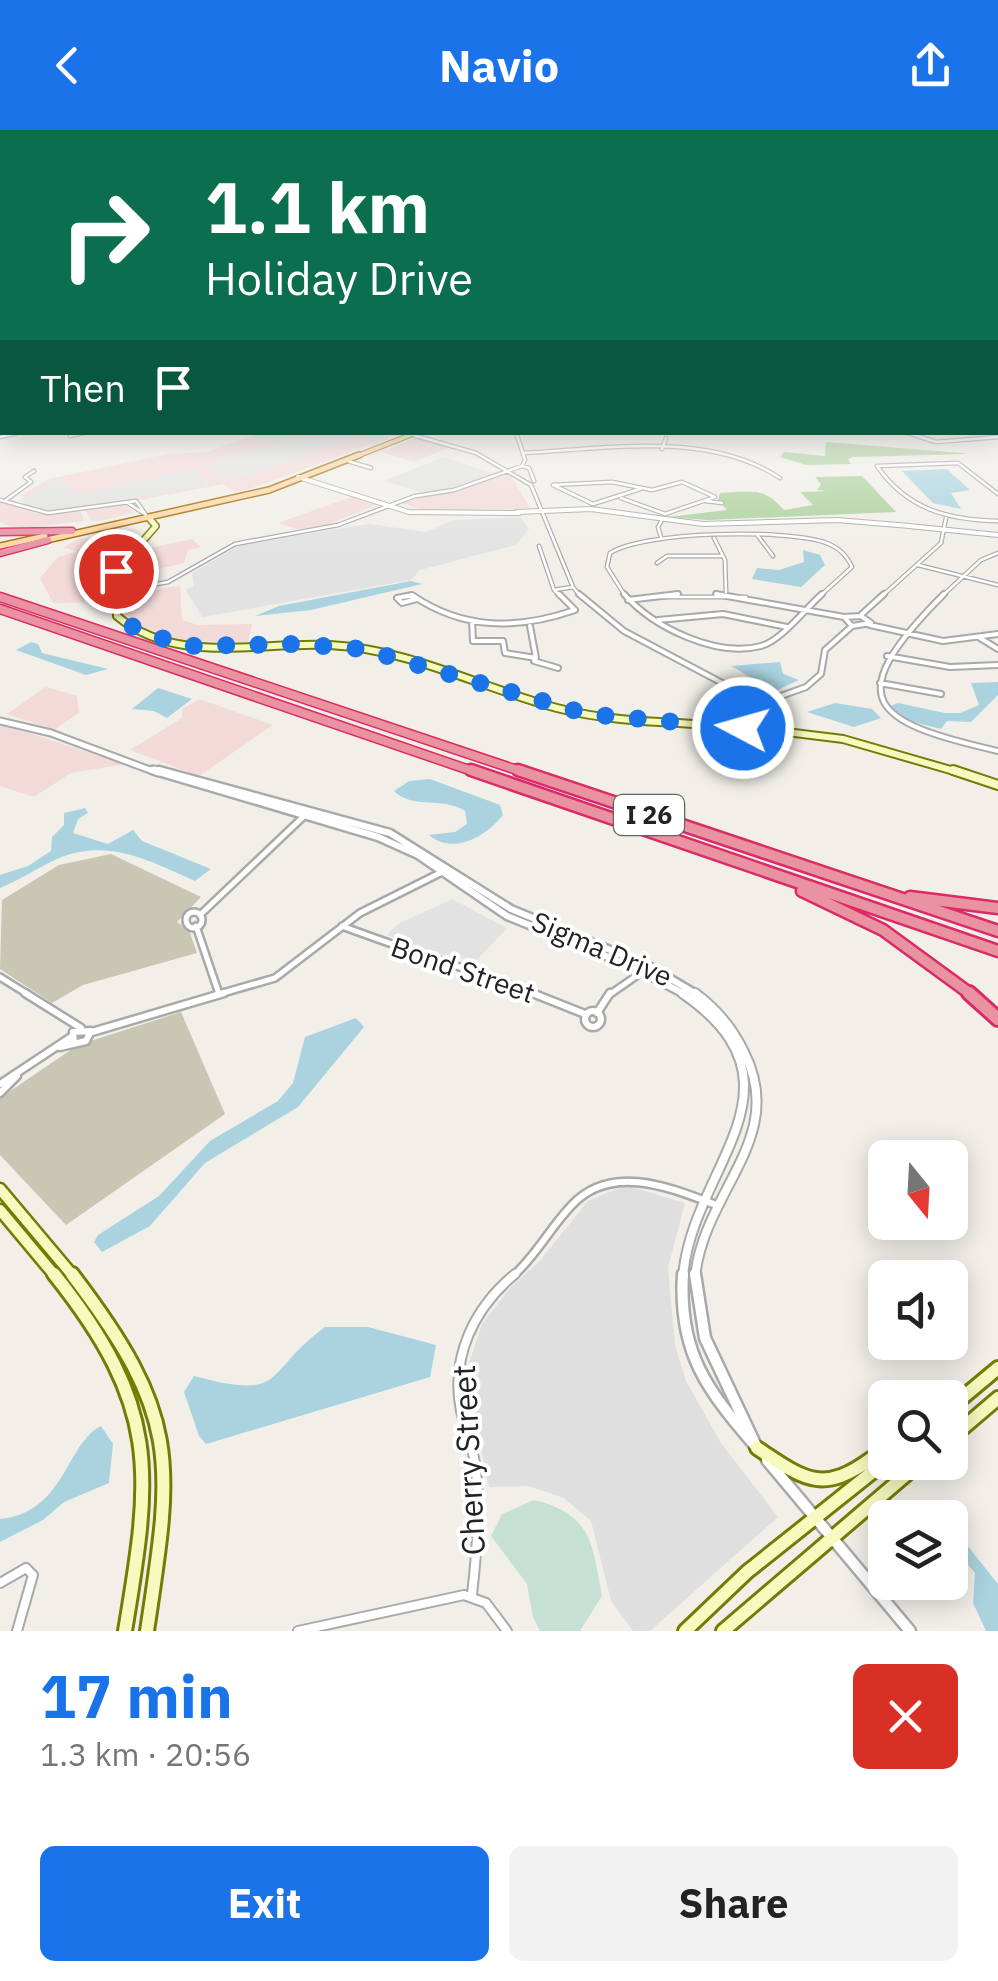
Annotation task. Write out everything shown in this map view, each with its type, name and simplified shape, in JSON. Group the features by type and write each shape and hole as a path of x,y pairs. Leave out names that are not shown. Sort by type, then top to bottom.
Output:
{"highway":[{"path":"0,532 72,531"},
{"path":"0,549 48,540"},
{"path":"0,589 49,614"},
{"name":"I 26","path":"0,598 998,932"},
{"name":"I 26","path":"0,610 998,951"},
{"path":"746,866 899,937 952,975 998,1019"},
{"path":"882,893 998,908"}],"main road":[{"path":"387,443 394,435"},
{"path":"301,478 407,435"},
{"path":"48,540 301,478 407,435"},
{"path":"0,549 148,516"},
{"path":"148,516 155,528 117,565 121,622 180,646 348,647 587,714 777,728 879,746 998,785"},
{"path":"701,723 738,712 751,714 777,728"},
{"path":"746,728 751,714"},
{"path":"724,716 730,726"},
{"path":"0,1189 124,1346 154,1400 163,1440 165,1494 147,1631"},
{"path":"0,1210 114,1360 140,1424 144,1506 126,1631"},
{"path":"968,1393 998,1368"},
{"path":"968,1424 998,1398"},
{"path":"757,1448 805,1478 824,1483 847,1480 868,1462"},
{"path":"685,1631 747,1572 816,1521 868,1475"},
{"path":"723,1631 901,1480"}],"street":[{"path":"419,435 474,452 534,488 574,588 608,621 760,704"},
{"path":"517,435 522,466"},
{"path":"908,435 912,439 998,438"},
{"path":"940,435 944,440"},
{"path":"662,448 666,438"},
{"path":"523,454 662,448 746,456 764,463 780,478"},
{"path":"900,456 907,462"},
{"path":"348,461 371,468"},
{"path":"998,494 958,462 880,464 877,469 911,504 946,518 998,521"},
{"path":"116,591 168,582 206,565 235,544 319,529 385,505 458,488 522,466 529,468 534,481"},
{"path":"3,500 31,482 25,478 33,471"},
{"path":"301,478 385,505 433,515 590,509 698,523 846,520 998,534"},
{"path":"984,481 998,481"},
{"path":"590,509 553,486 612,482 640,489"},
{"path":"590,509 640,489 686,483 715,496 663,517 657,529 662,537"},
{"path":"621,498 663,517"},
{"path":"3,500 48,513 136,501 148,516"},
{"path":"706,501 722,503"},
{"path":"128,502 148,516"},
{"path":"628,600 690,591 726,592 844,617 860,616 940,543 946,518"},
{"path":"758,536 774,556"},
{"path":"662,537 812,540 842,551 852,562 849,574 765,645 734,650 709,645 658,620 628,600 608,574 610,553 624,544 662,537"},
{"path":"714,538 723,556 726,592"},
{"path":"417,599 445,616 530,626 575,610 554,590 548,559 539,546"},
{"path":"998,553 982,560 887,656 880,683 882,706 902,724 995,750 998,740"},
{"path":"657,563 667,556 723,556"},
{"path":"918,565 998,584"},
{"path":"554,590 574,588"},
{"path":"658,620 723,614 787,627"},
{"path":"860,616 870,625"},
{"path":"844,617 852,626"},
{"path":"472,621 473,641 503,641"},
{"path":"503,624 505,653 558,668"},
{"path":"751,714 760,704 812,683 822,669 825,650 852,626 870,625 943,641 998,634"},
{"path":"530,626 536,658 531,660"},
{"path":"980,638 998,650"},
{"path":"887,656 950,667 998,665"},
{"path":"880,683 941,694"},
{"name":"Sigma Drive","path":"1,716 202,788 389,840 446,870 519,922 683,983 718,1010 744,1046 754,1075 757,1117 706,1222 696,1265 700,1319 714,1365 757,1448"},
{"path":"200,915 204,919 196,926 187,926 184,920 200,915 305,815"},
{"path":"0,977 69,1023 92,1032 288,971 342,926 446,870"},
{"path":"196,926 219,994"},
{"name":"Bond Street","path":"342,926 422,956 450,960 585,1014"},
{"path":"597,1013 611,992 645,969"},
{"name":"Sigma Drive","path":"645,969 678,989 721,1029 737,1058 744,1084 740,1128 702,1201 685,1250 682,1287 686,1329 711,1395 910,1631"},
{"path":"597,1013 602,1020 594,1026 585,1023 585,1014 597,1013"},
{"path":"69,1023 72,1038"},
{"path":"0,1084 58,1048 81,1028"},
{"path":"72,1038 86,1042 92,1032"},
{"path":"0,1093 19,1074"},
{"name":"Cherry Street","path":"472,1594 477,1552 475,1462 460,1406 458,1376 473,1321 574,1202 592,1189 610,1182 636,1181 662,1185 716,1206"},
{"path":"0,1584 26,1568 33,1575 17,1631"},
{"path":"298,1631 442,1597 472,1594 492,1608 508,1631"}],"shaded area":[{"path":"256,435 387,435 386,439 256,487 234,492 224,484 124,503 134,513 98,521 92,521 84,509 39,511 21,495 49,479 168,454 207,452"},
{"path":"302,435 360,435 246,476 226,473 231,479 224,481 203,466"},
{"path":"417,437 450,447 414,462 382,452"},
{"path":"443,457 492,473 458,487 424,493 384,481"},
{"path":"194,468 213,485 54,511 47,506 33,509 20,500 58,478 78,495"},
{"path":"510,475 530,508 427,511 401,503"},
{"path":"351,497 375,505 325,526 297,529 278,523"},
{"path":"0,502 38,514 81,512 84,521 16,529 0,522"},
{"path":"521,517 529,529 516,545 420,570 411,580 202,617 186,590 194,586 192,573 240,545 369,524 426,532 454,520"},
{"path":"79,538 132,545 111,562 105,602 53,603 40,578 58,557 77,551 63,548"},
{"path":"192,539 201,547 188,550 184,563 132,575 126,566 148,559 144,549"},
{"path":"180,586 182,620 198,625 252,624 248,642 180,641 140,626 125,614 124,593"},
{"path":"46,687 77,696 79,713 54,730 7,714"},
{"path":"199,699 273,725 199,776 130,750 182,718 182,709"},
{"path":"0,725 125,764 71,773 34,797 0,786"},
{"path":"111,854 201,897 177,922 189,930 197,953 83,985 52,1003 0,969 2,900 59,865"},
{"path":"452,899 507,928 476,961 432,952 387,935 398,924"},
{"path":"181,1012 225,1114 66,1225 0,1155 0,1098 78,1045"},
{"path":"625,1185 685,1203 668,1268 675,1345 686,1381 721,1443 778,1517 650,1631 633,1631 611,1601 591,1521 564,1498 529,1486 489,1487 465,1375 482,1324 511,1287 538,1263 588,1201"},
{"path":"534,1500 568,1513 586,1533 591,1546 602,1596 580,1631 540,1631 533,1617 527,1584 491,1536 502,1514"}],"green space":[{"path":"826,442 967,454 854,457 848,459 851,464 806,465 780,457 784,452 825,456"},
{"path":"862,476 896,512 707,520 668,517 727,510 718,500 720,493 763,494 784,510 813,505 800,492 827,491 817,490 821,484 815,477"}],"water":[{"path":"947,469 970,490 951,493 961,509 933,503 902,471"},
{"path":"803,550 820,555 825,565 801,587 752,579 757,568 779,570 804,562"},
{"path":"411,581 422,584 311,610 255,616 279,606"},
{"path":"31,642 38,644 42,653 108,669 86,675 16,650"},
{"path":"780,662 783,674 799,680 775,691 731,666"},
{"path":"998,682 998,695 971,722 947,721 941,729 909,721 890,706 898,703 960,713 979,705 971,683"},
{"path":"158,688 192,699 167,718 154,711 132,709"},
{"path":"835,703 872,709 881,718 854,727 807,712"},
{"path":"430,779 500,805 503,815 487,831 468,841 438,841 429,835 455,832 467,824 465,811 447,804 410,800 394,791 409,781"},
{"path":"85,808 88,813 78,819 73,833 108,844 133,830 142,841 211,869 195,881 128,854 93,850 57,859 0,888 0,875 28,866 51,851 52,837 64,825 64,813"},
{"path":"356,1018 364,1027 298,1107 205,1163 150,1226 102,1252 94,1242 98,1235 159,1196 210,1141 278,1101 293,1083 305,1037"},
{"path":"325,1327 368,1327 436,1345 430,1377 206,1444 199,1436 184,1392 194,1376 246,1386 260,1384"},
{"path":"101,1426 113,1444 109,1483 64,1502 43,1520 0,1542 0,1519 22,1514 38,1504 62,1477 89,1435"},
{"path":"968,1546 998,1584 998,1631 986,1631 973,1603 975,1573 968,1565"}],"route":[{"path":"116,571 116,613 121,622 180,646 297,644 363,649 556,708 620,719 743,728"}]}
